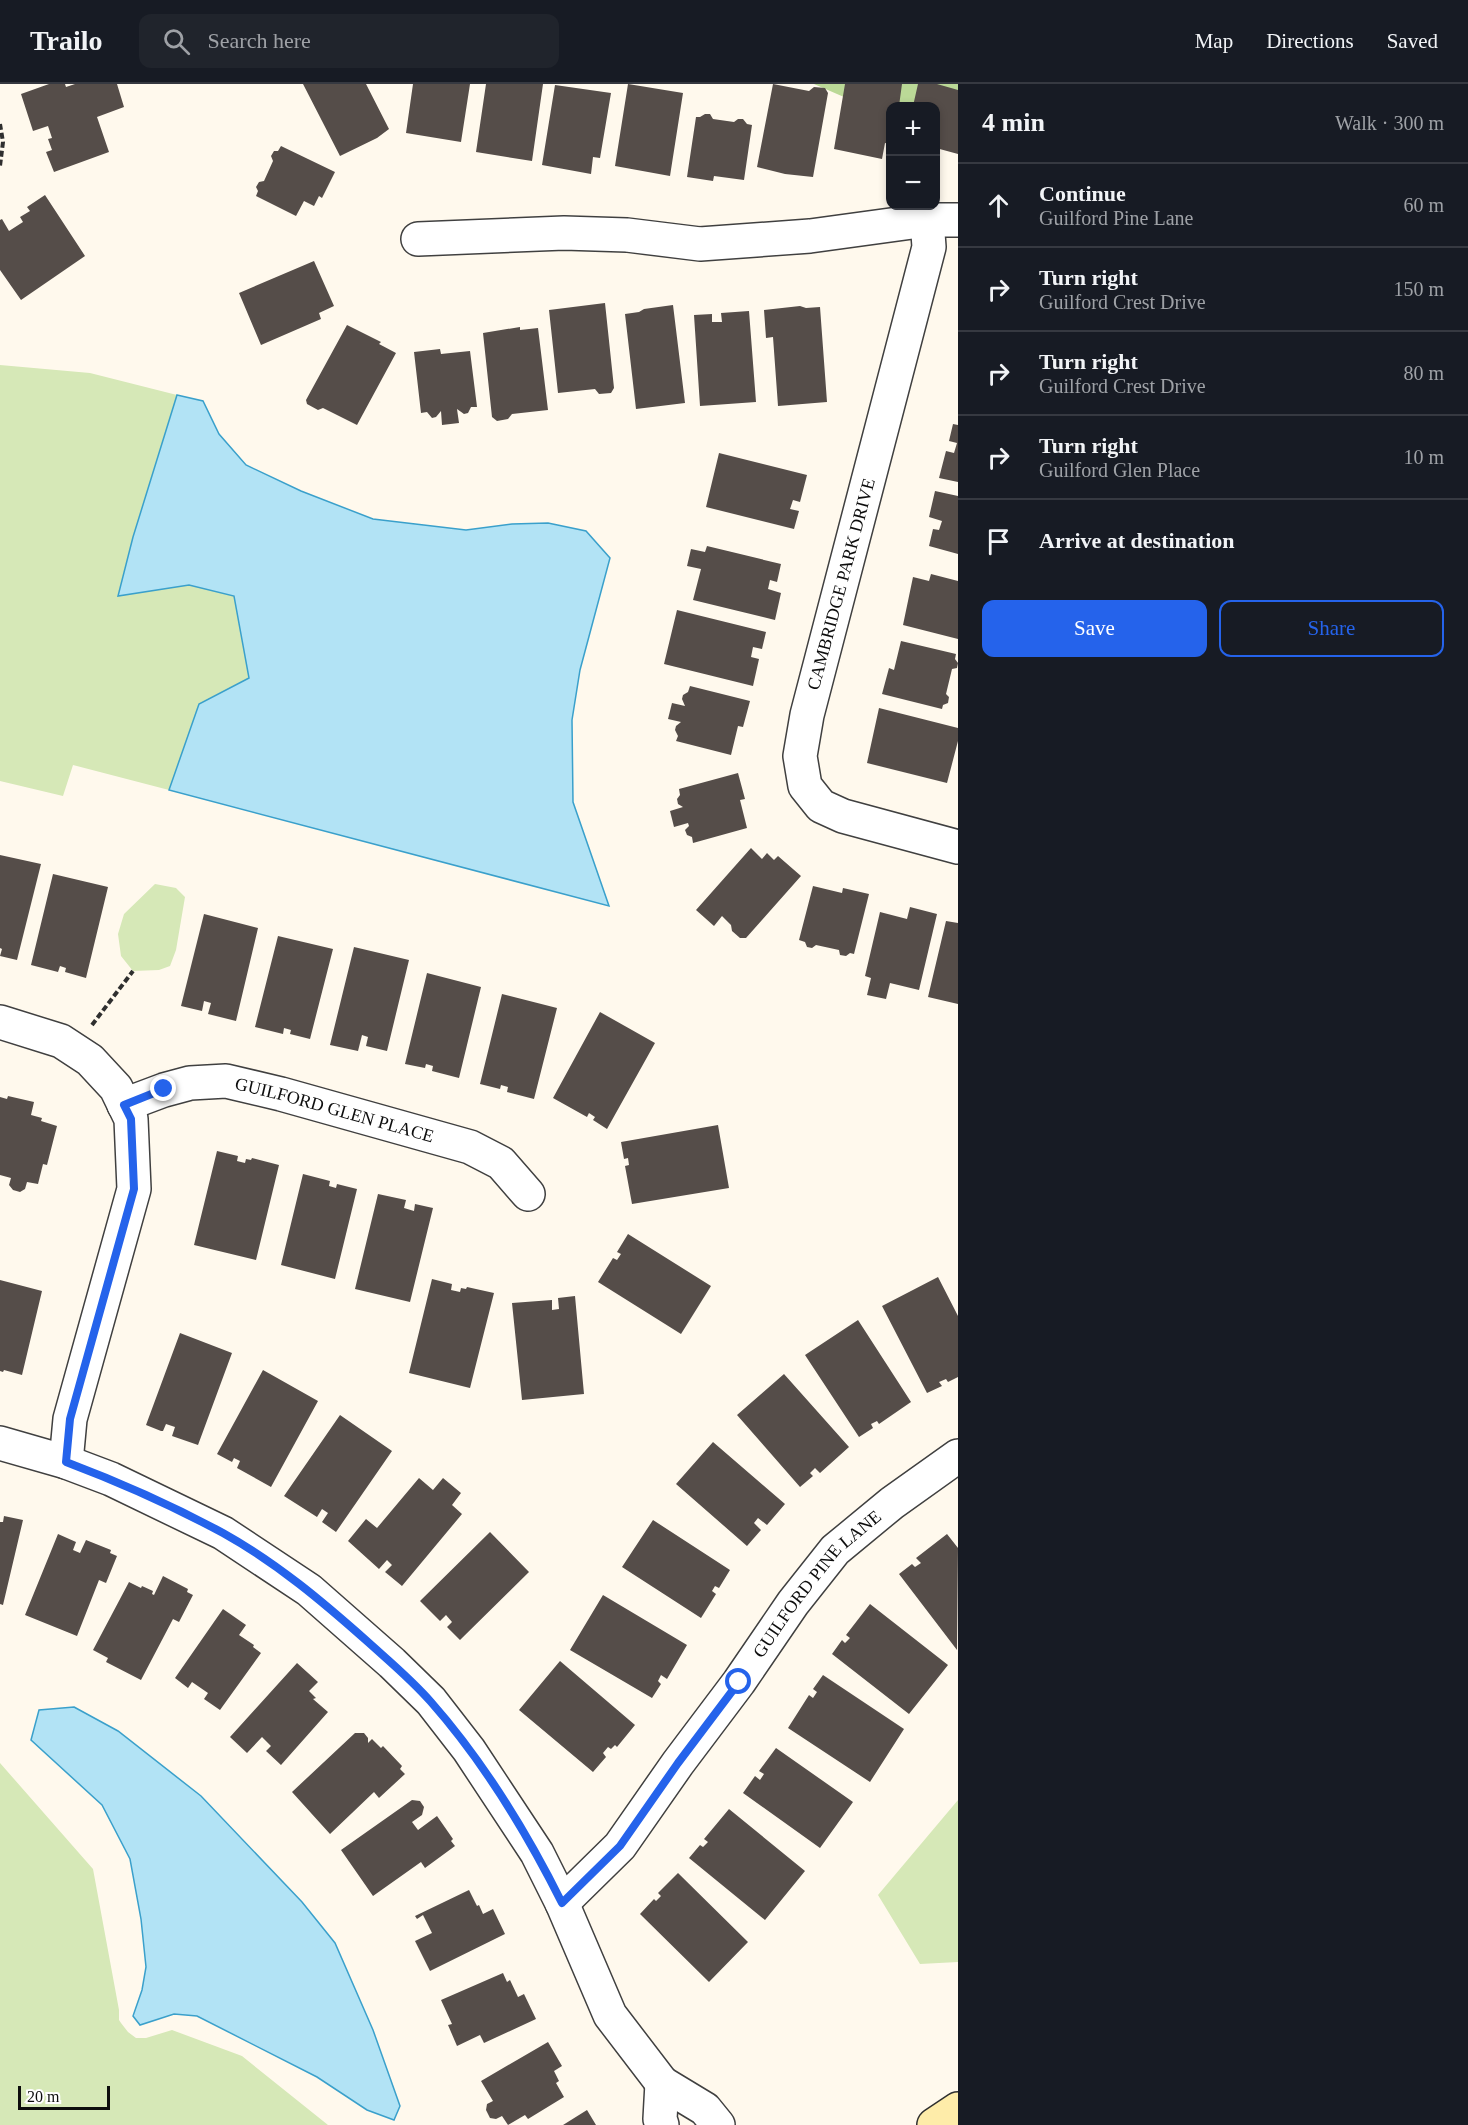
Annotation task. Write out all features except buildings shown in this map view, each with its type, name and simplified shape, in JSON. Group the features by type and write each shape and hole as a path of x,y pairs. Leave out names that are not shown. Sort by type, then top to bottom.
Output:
{"street":[{"name":"CAMBRIDGE PARK DRIVE","path":"418,239 564,233 627,235 700,244 810,236 943,220"},
{"name":"CAMBRIDGE PARK DRIVE","path":"943,220 929,247 807,715 800,756 805,786 821,806 843,816 958,847"},
{"path":"0,1022 61,1041 90,1060 116,1088 131,1119 134,1189 70,1419 66,1462"},
{"name":"GUILFORD GLEN PLACE","path":"124,1105 164,1089 190,1083 226,1081 470,1147 501,1163 528,1194"},
{"path":"0,1443 66,1462 111,1479 223,1533 309,1590 430,1701 469,1750 537,1853 562,1903 610,2016 662,2083 705,2109 718,2125"},
{"name":"GUILFORD PINE LANE","path":"562,1903 620,1846 793,1604 835,1550 892,1503 958,1456"},
{"path":"662,2083 660,2118 662,2125"},
{"path":"934,2125 958,2109"}],"path":[{"path":"0,124 3,142 0,166"},
{"path":"74,1049 133,971"}],"green space":[{"path":"814,84 958,84 958,147 940,139 940,102 886,102 886,115"},
{"path":"0,365 90,373 177,395 133,537 118,595 189,585 234,596 249,678 199,704 169,790 73,765 63,796 0,781"},
{"path":"155,884 176,888 185,897 176,950 170,966 159,970 133,971 121,956 118,934 124,914"},
{"path":"0,1763 93,1869 119,2020 128,2032 136,2038 146,2038 172,2030 242,2056 328,2125 0,2125"},
{"path":"958,1800 958,1962 920,1964 878,1895"}],"water":[{"path":"177,395 203,401 219,434 246,465 301,491 373,519 466,530 512,524 548,523 586,531 610,558 580,670 572,720 573,802 609,906 169,790 199,704 249,678 234,596 189,585 118,596 133,537"},
{"path":"74,1707 118,1731 201,1796 302,1902 335,1943 373,2030 400,2106 394,2120 367,2110 317,2077 197,2016 174,2014 140,2025 133,2016 142,1990 146,1967 141,1919 130,1859 102,1805 31,1740 39,1710"}],"route":[{"path":"164,1089 124,1105 131,1119 134,1189 122,1239 70,1419 66,1462 111,1479 223,1533 309,1590 392,1663 430,1701 469,1750 537,1853 562,1903 620,1846 678,1763 739,1682"}]}
